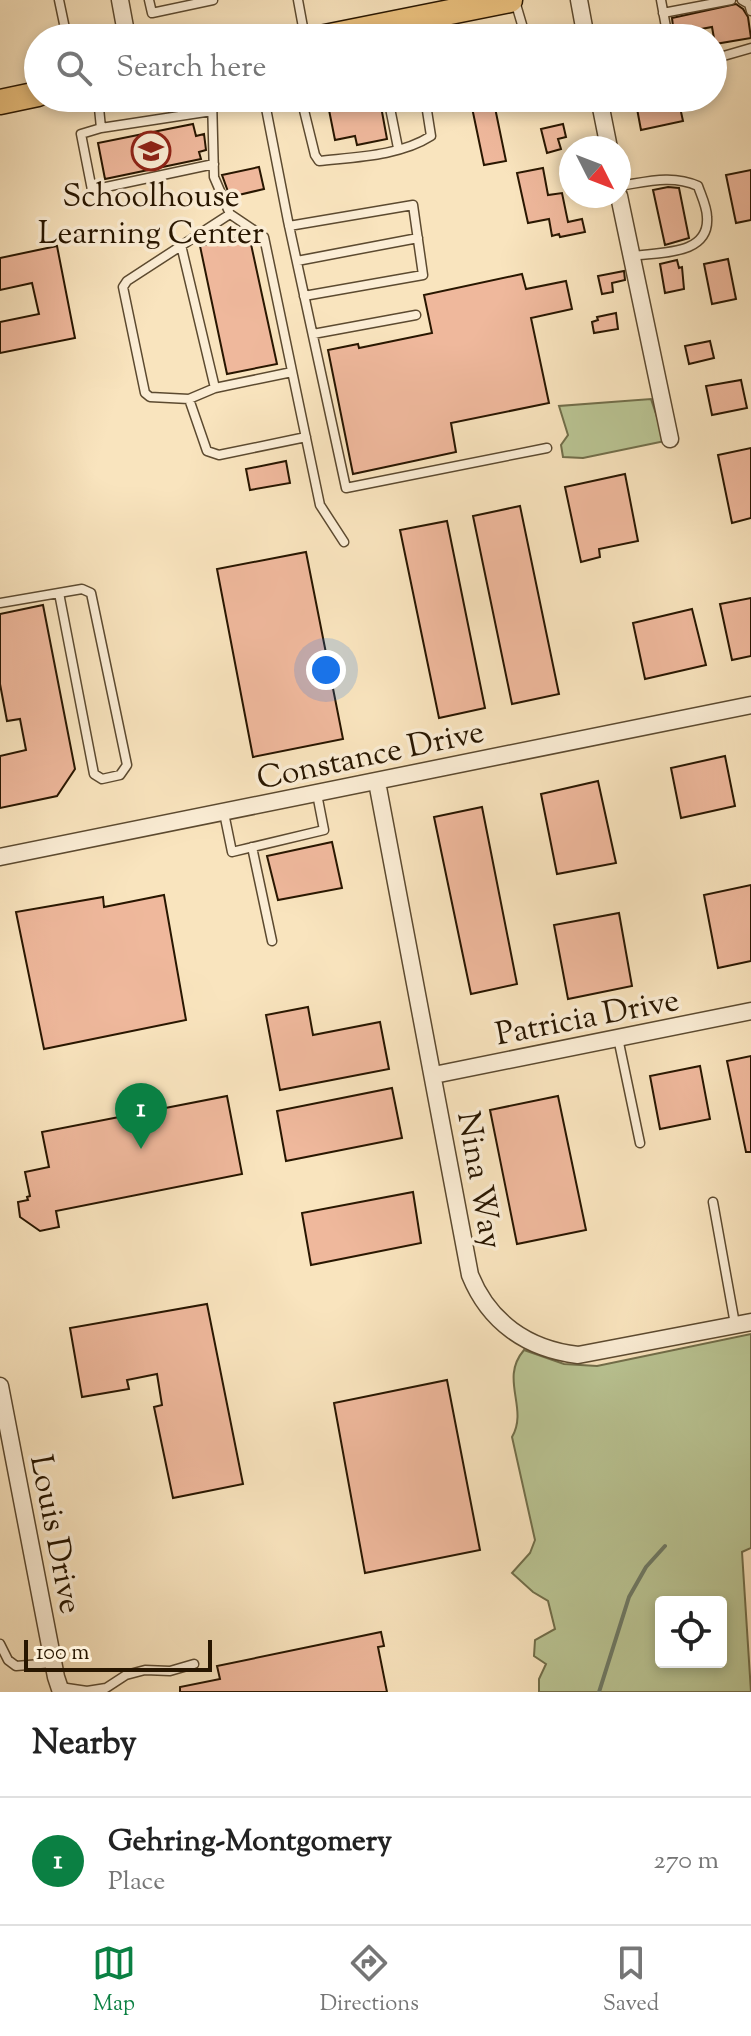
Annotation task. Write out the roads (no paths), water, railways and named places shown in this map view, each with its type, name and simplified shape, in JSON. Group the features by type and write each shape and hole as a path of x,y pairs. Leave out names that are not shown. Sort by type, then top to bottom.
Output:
{"main road":[{"path":"398,24 446,6 512,0"},
{"path":"0,102 24,97"}],"street":[{"path":"120,0 124,24"},
{"path":"579,0 583,24"},
{"path":"602,112 607,136"},
{"path":"621,208 670,439"},
{"name":"Constance Drive","path":"0,857 751,705"},
{"name":"Nina Way","path":"377,782 470,1275 485,1304 505,1326 537,1345 578,1355 743,1324"},
{"name":"Patricia Drive","path":"434,1075 751,1011"},
{"name":"Louis Drive","path":"0,1386 60,1690"}],"lane":[{"path":"59,0 64,24"},
{"path":"149,0 152,13 173,5 213,0"},
{"path":"298,0 302,24"},
{"path":"512,0 521,24"},
{"path":"661,0 665,24"},
{"path":"663,13 728,0"},
{"path":"742,0 749,4 751,11"},
{"path":"727,55 751,48"},
{"path":"99,112 101,128"},
{"path":"205,112 101,128 81,134 92,190 214,164"},
{"path":"212,112 214,177 230,214 264,237 320,505 344,542"},
{"path":"267,112 346,488 547,448"},
{"path":"304,112 319,161 418,144 431,136 427,112"},
{"path":"391,112 398,148"},
{"path":"631,184 670,179 687,181 698,186 707,217 704,237 698,244 674,251 631,256"},
{"path":"289,226 413,205 423,275 304,296"},
{"path":"230,214 127,281 123,287 145,393 150,397 189,399 215,388 292,372"},
{"path":"297,261 418,238"},
{"path":"181,245 215,388"},
{"path":"313,334 416,315"},
{"path":"189,399 207,451 219,455 306,437"},
{"path":"0,603 82,589 91,593 127,765 120,775 102,779 94,774 59,593"},
{"path":"224,813 232,852 324,830 317,794"},
{"path":"252,847 272,941"},
{"path":"618,1038 640,1143"},
{"path":"713,1202 743,1324"},
{"path":"0,1644 8,1660 16,1666 53,1663"},
{"path":"60,1690 106,1688 126,1675 145,1670 170,1671 194,1664"}],"waterway":[{"path":"599,1692 629,1597 646,1567 665,1546"}],"place":[{"name":"Schoolhouse Learning Center","path":"151,151"},
{"name":"Gehring-Montgomery","path":"141,1149"}]}
